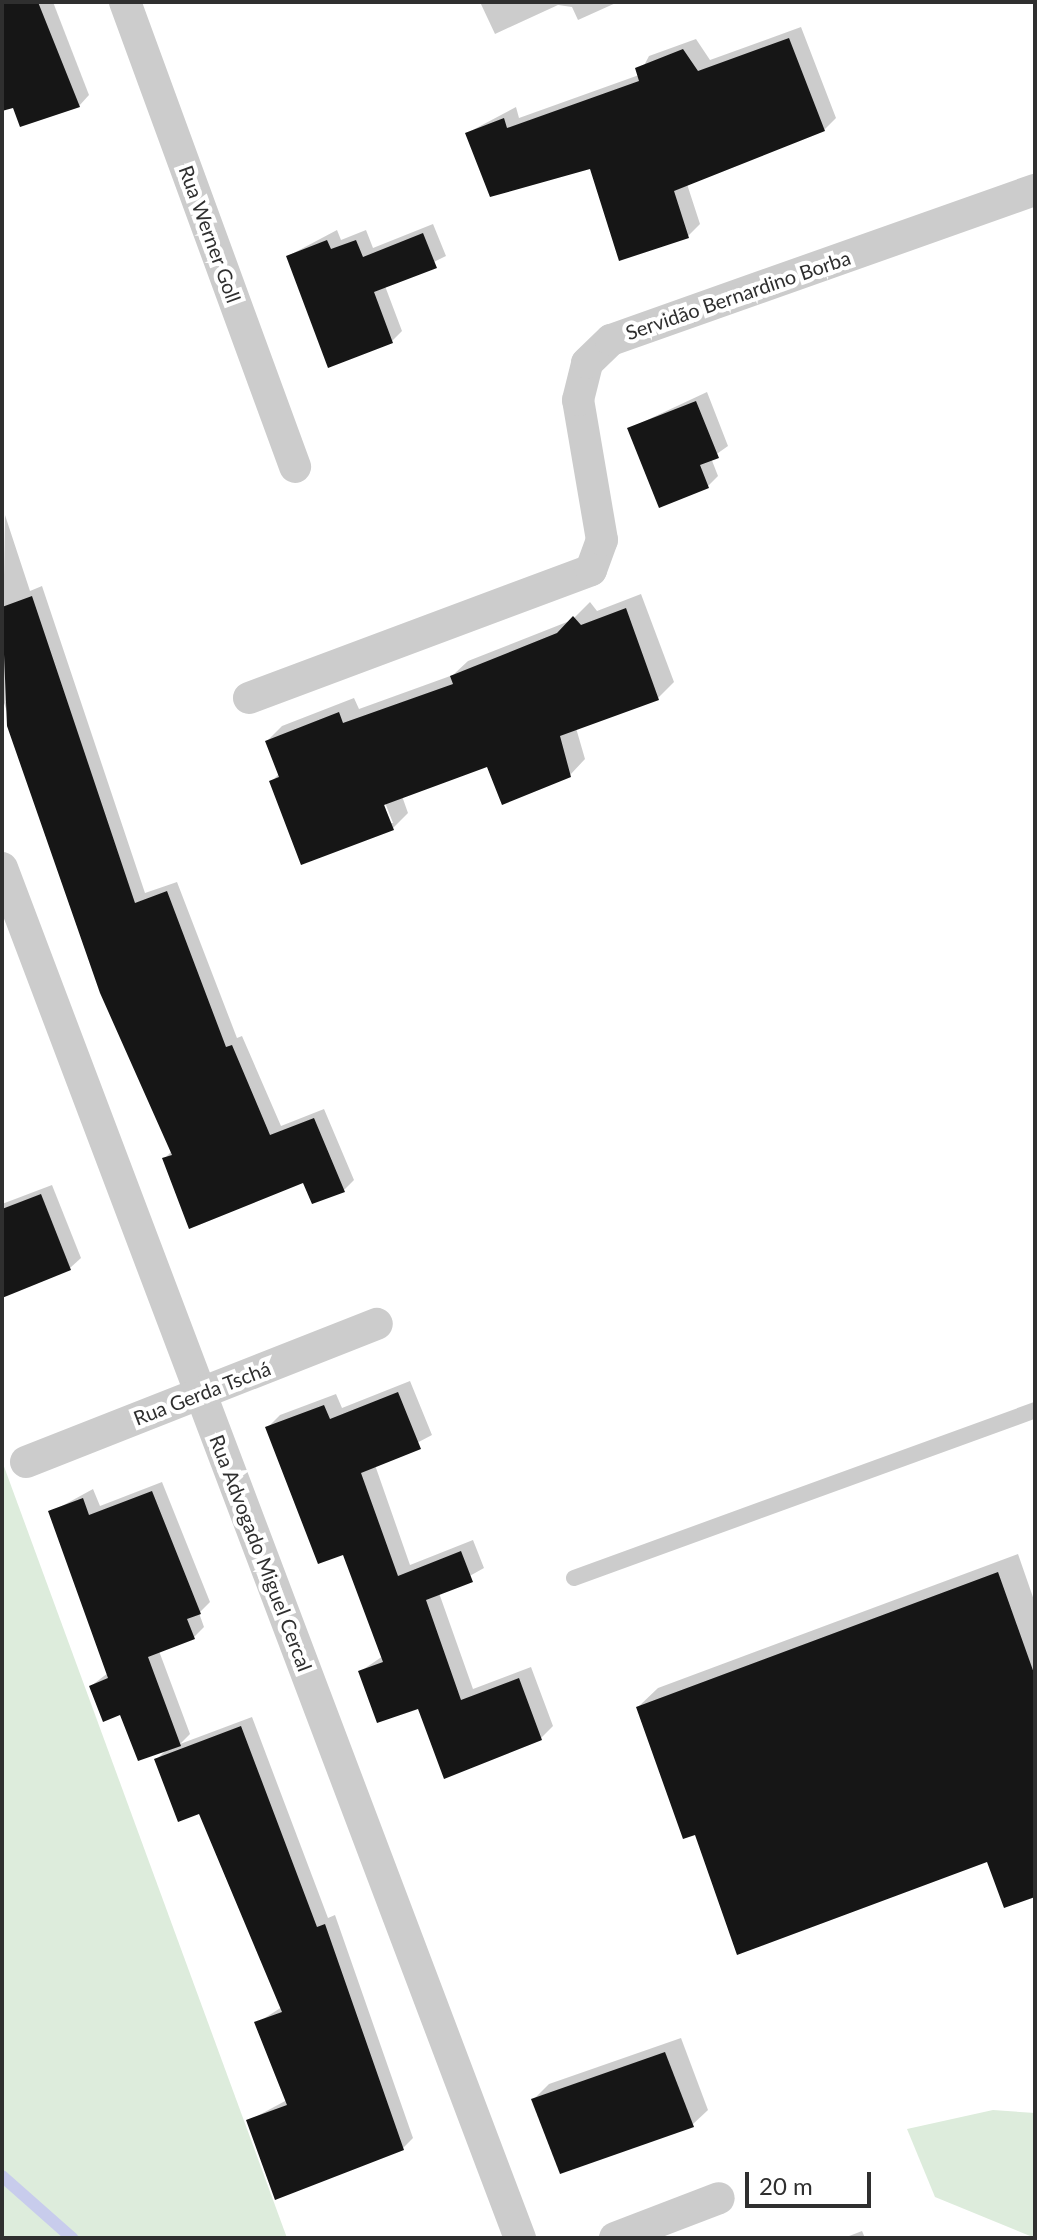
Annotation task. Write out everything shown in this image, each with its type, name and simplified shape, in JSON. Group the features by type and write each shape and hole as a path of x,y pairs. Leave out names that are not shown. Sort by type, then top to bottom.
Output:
{"street":[{"name":"Rua Werner Goll","path":"127,3 295,467"},
{"name":"Servidão Bernardino Borba","path":"249,698 591,570 602,540 578,400 587,363 611,340 1035,190"},
{"name":"Rua Advogado Miguel Cercal","path":"2,868 520,2238"},
{"name":"Rua Gerda Tschá","path":"26,1462 377,1324"},
{"path":"615,2238 719,2198"}],"lane":[{"path":"574,1578 1035,1410"}],"green space":[{"path":"2,1461 287,2238 2,2238"},
{"path":"993,2110 1035,2113 1035,2238 935,2197 907,2129"}],"building":[{"path":"2,2 38,2 80,107 20,127 13,108 2,111"},
{"path":"789,38 825,131 674,191 689,238 619,261 590,169 490,197 465,133 504,118 507,128 639,81 635,68 683,49 698,71"},
{"path":"423,233 437,268 374,292 393,343 328,368 286,256 327,240 331,249 356,240 363,257"},
{"path":"696,401 719,458 700,465 709,488 659,508 627,428"},
{"path":"32,596 135,903 167,891 226,1047 232,1045 270,1135 314,1118 345,1192 312,1204 303,1183 189,1229 162,1158 172,1155 100,993 7,726 2,607"},
{"path":"626,608 659,700 560,736 571,777 502,805 487,767 384,805 394,830 301,865 269,781 279,777 265,741 339,712 343,723 453,684 450,676 557,633 573,616 581,625"},
{"path":"41,1194 71,1270 2,1298 2,1209"},
{"path":"398,1392 421,1449 361,1473 398,1576 461,1551 473,1582 426,1600 461,1700 519,1678 542,1740 444,1779 418,1709 377,1723 358,1671 383,1662 343,1555 318,1564 265,1427 324,1405 330,1419"},
{"path":"152,1491 201,1614 187,1619 195,1639 148,1657 181,1746 138,1761 120,1715 103,1722 89,1686 108,1678 48,1511 83,1498 89,1515"},
{"path":"998,1572 1035,1676 1035,1897 1004,1908 987,1862 737,1955 695,1835 683,1839 636,1707"},
{"path":"241,1726 317,1927 325,1924 404,2150 275,2200 246,2120 287,2105 254,2022 282,2012 199,1814 178,1822 154,1759"},
{"path":"665,2052 694,2127 560,2174 531,2099"}],"waterway":[{"path":"2,2176 72,2238"}]}
